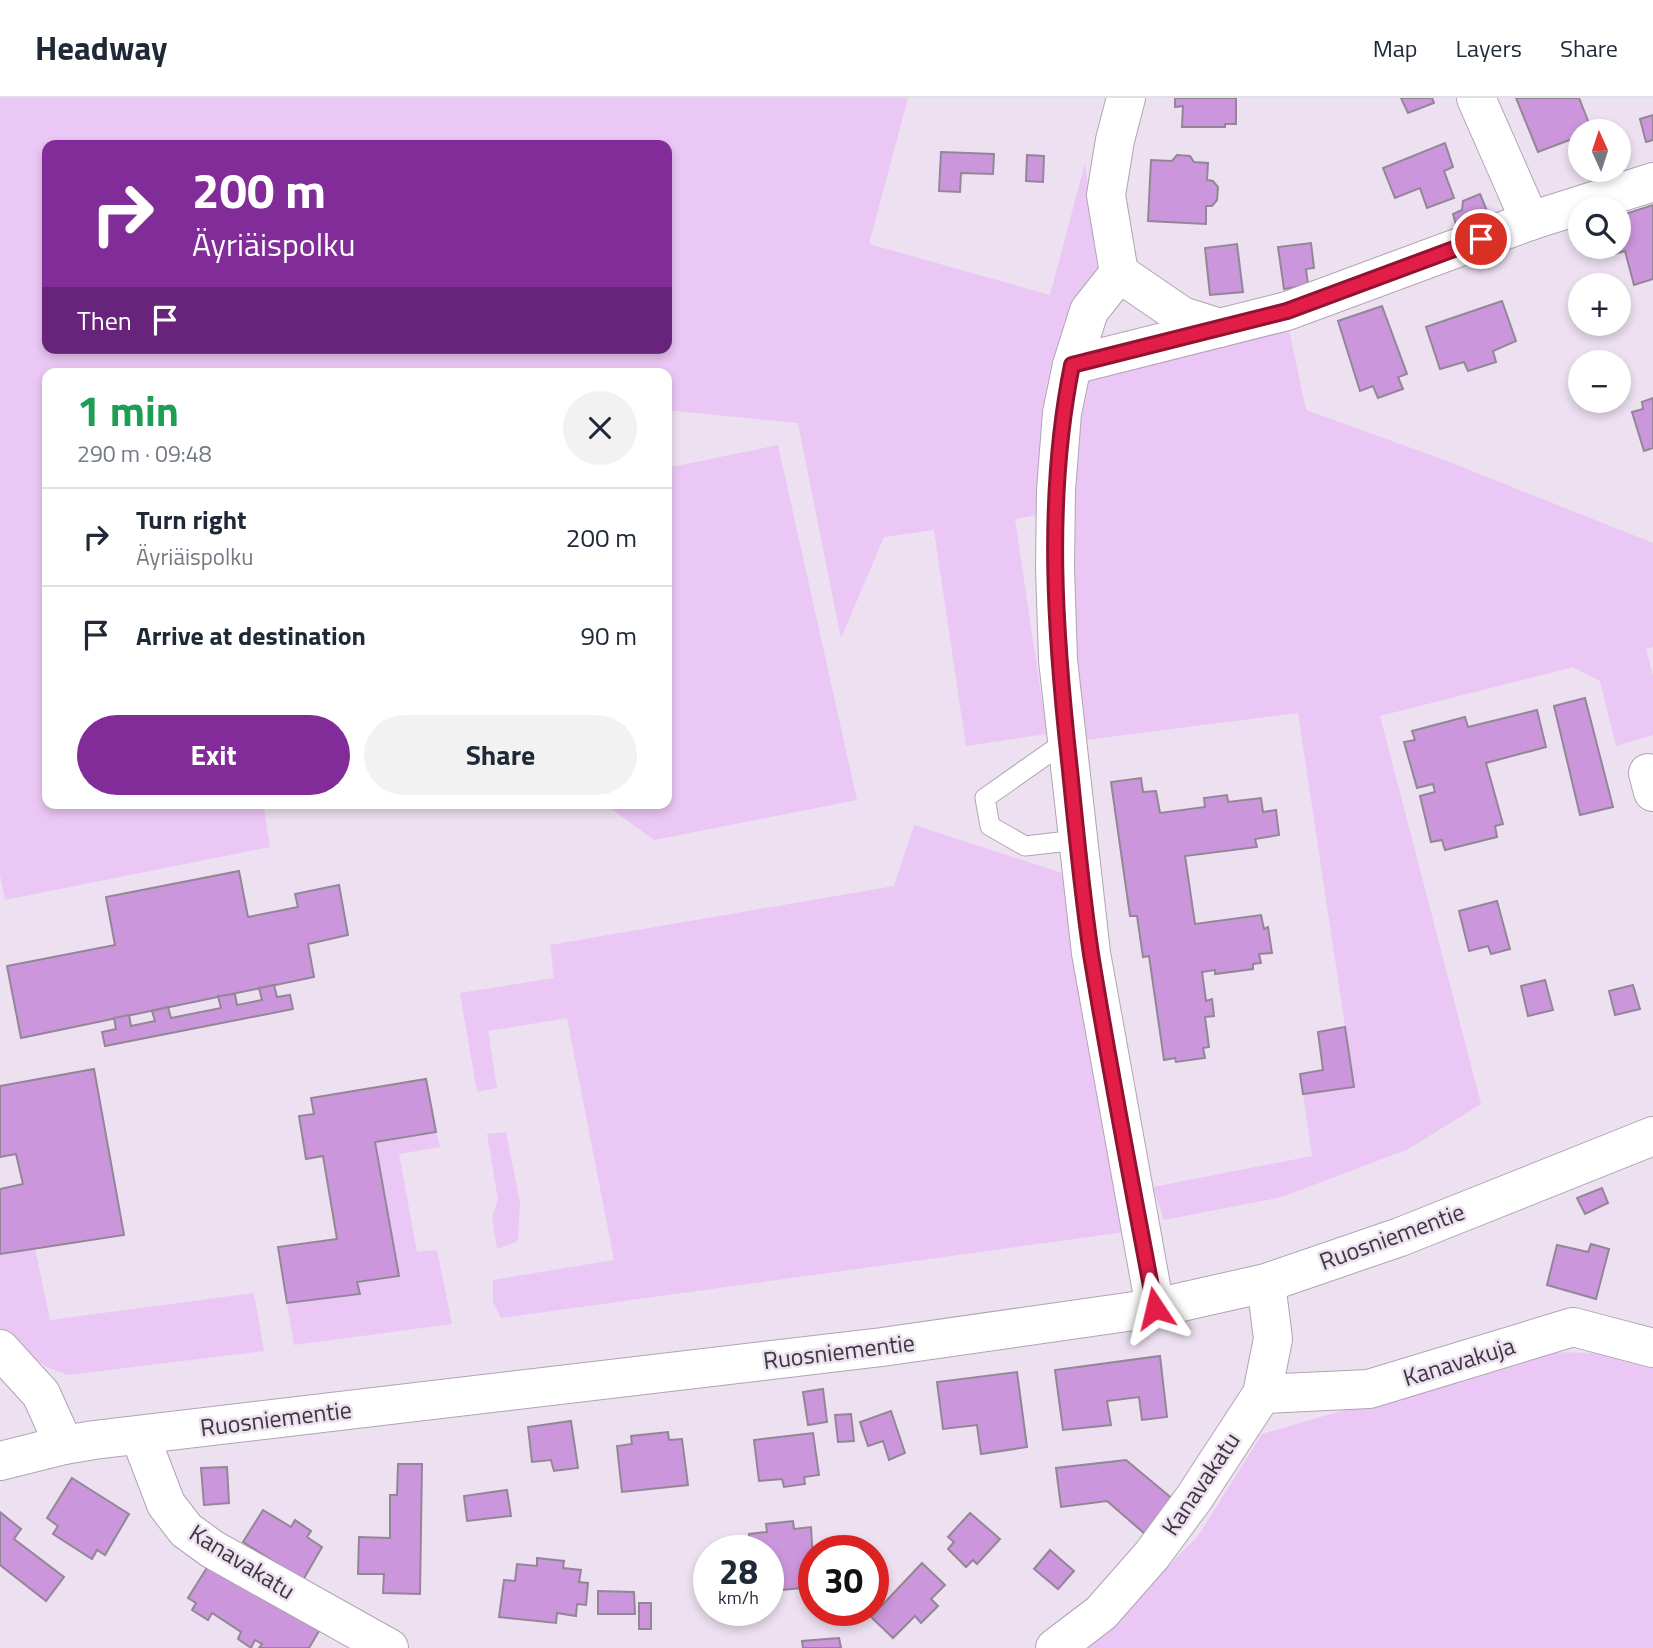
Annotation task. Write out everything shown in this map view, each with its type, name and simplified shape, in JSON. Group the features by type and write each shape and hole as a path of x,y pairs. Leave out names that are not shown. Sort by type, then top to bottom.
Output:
{"street":[{"path":"1125,98 1106,195 1119,272 1182,316 1220,328"},
{"path":"1476,98 1530,221"},
{"path":"1072,365 1287,311 1530,221 1653,182"},
{"path":"1119,272 1090,312 1072,365 1062,413 1056,491 1058,660 1091,953 1155,1308"},
{"name":"Ruosniementie","path":"0,1461 64,1445 882,1348 1155,1308 1266,1283 1399,1237 1653,1136"},
{"name":"Kanavakatu","path":"1055,1648 1101,1613 1152,1555 1194,1498 1262,1394 1273,1339 1266,1283"},
{"name":"Kanavakuja","path":"1262,1394 1369,1389 1573,1327 1653,1348"},
{"path":"0,1349 41,1394 64,1445"},
{"name":"Kanavakatu","path":"140,1436 166,1504 186,1530 212,1549 389,1648"}],"lane":[{"path":"1066,741 985,798 990,826 1025,846 1077,840"}],"shaded area":[{"path":"0,98 908,98 869,244 1050,295 1085,163 1098,271 1037,515 1015,519 1047,734 966,746 934,530 884,537 841,638 798,423 672,410 672,368 42,368 42,809 264,809 270,847 5,900 0,875"},
{"path":"1289,330 1306,410 1447,461 1653,543 1653,647 1646,649 1653,676 1653,735 1616,746 1600,681 1573,667 1380,716 1481,1104 1408,1149 1282,1197 1164,1220 1153,1187 1312,1156 1303,1094 1354,1086 1298,713 1085,740 1067,595 1083,374"},
{"path":"778,445 857,800 654,840 611,809 672,809 672,467"},
{"path":"914,825 1062,873 1125,1232 501,1318 493,1301 493,1280 614,1260 567,1018 488,1031 497,1088 477,1092 460,993 554,978 550,945 894,886"},
{"path":"436,1132 440,1147 399,1154 417,1252 437,1250 452,1324 294,1345 287,1303 359,1293 357,1282 399,1276 375,1142"},
{"path":"506,1132 520,1203 518,1241 497,1249 492,1217 498,1199 487,1134"},
{"path":"35,1248 50,1320 254,1293 264,1351 68,1375 46,1367 0,1328 0,1254"},
{"path":"1543,1352 1597,1353 1653,1368 1653,1648 1088,1648 1198,1536 1262,1434"}],"building":[{"path":"1175,98 1236,98 1236,124 1225,124 1225,127 1182,127 1183,106 1175,107"},
{"path":"1401,98 1432,98 1434,103 1408,113"},
{"path":"1516,98 1579,98 1587,119 1568,119 1568,141 1538,152"},
{"path":"1653,115 1653,140 1646,142 1640,119"},
{"path":"1445,143 1453,167 1444,171 1454,198 1427,208 1420,188 1395,198 1383,168"},
{"path":"941,152 994,154 993,174 961,173 960,192 939,191"},
{"path":"1027,155 1044,156 1043,182 1026,181"},
{"path":"1177,155 1190,156 1194,162 1208,163 1207,180 1213,181 1218,187 1217,200 1212,206 1206,206 1206,224 1148,221 1151,160 1172,161"},
{"path":"1480,194 1490,218 1458,232 1453,214 1462,210 1463,201"},
{"path":"1653,205 1653,279 1634,285 1627,259 1631,259 1631,212"},
{"path":"1311,243 1314,268 1306,269 1308,285 1284,289 1278,247"},
{"path":"1237,244 1243,292 1210,295 1205,248"},
{"path":"1502,301 1516,341 1493,351 1496,362 1468,371 1464,362 1440,369 1426,327"},
{"path":"1382,306 1407,374 1398,377 1403,389 1378,398 1373,386 1360,391 1338,321"},
{"path":"1653,398 1653,448 1644,451 1632,412 1643,409 1642,402"},
{"path":"1585,698 1613,807 1580,815 1554,706"},
{"path":"1537,710 1546,747 1486,763 1503,824 1495,826 1497,837 1445,850 1442,840 1431,842 1420,796 1435,792 1433,784 1417,788 1404,742 1415,740 1412,731 1465,717 1468,727"},
{"path":"1141,778 1143,792 1156,791 1160,813 1205,807 1204,798 1227,795 1228,802 1261,798 1263,812 1276,810 1279,835 1255,839 1257,847 1185,856 1195,924 1261,915 1264,929 1268,927 1272,953 1259,954 1261,963 1253,964 1253,969 1215,974 1215,970 1202,972 1206,1001 1212,999 1214,1016 1205,1017 1209,1047 1203,1048 1205,1058 1176,1062 1175,1058 1164,1060 1149,956 1143,957 1137,916 1130,916 1111,782"},
{"path":"239,871 248,917 298,907 295,894 339,885 348,935 308,944 314,977 21,1038 7,966 115,945 106,897"},
{"path":"1497,901 1510,949 1491,954 1488,946 1469,951 1459,911"},
{"path":"1545,980 1553,1010 1528,1016 1521,986"},
{"path":"274,985 277,997 290,995 293,1009 105,1046 102,1032 116,1029 114,1018 129,1015 131,1026 155,1021 152,1011 168,1007 171,1018 221,1008 218,996 235,994 237,1005 262,1000 259,988"},
{"path":"1633,985 1640,1009 1615,1015 1609,991"},
{"path":"1345,1027 1354,1087 1303,1094 1300,1074 1323,1070 1318,1032"},
{"path":"94,1069 124,1235 0,1254 0,1189 23,1184 16,1154 0,1157 0,1086"},
{"path":"426,1079 436,1132 375,1142 399,1276 357,1282 360,1294 287,1303 278,1247 337,1239 323,1156 306,1159 299,1116 314,1114 311,1098"},
{"path":"1602,1188 1608,1203 1585,1214 1577,1198"},
{"path":"1591,1244 1609,1249 1596,1299 1547,1285 1557,1245 1588,1252"},
{"path":"1160,1356 1167,1417 1142,1420 1139,1397 1107,1401 1111,1425 1063,1430 1055,1370"},
{"path":"1017,1372 1027,1447 981,1454 977,1425 943,1429 937,1382"},
{"path":"823,1389 827,1422 808,1425 803,1392"},
{"path":"891,1411 905,1453 889,1460 883,1441 868,1446 860,1422"},
{"path":"851,1414 854,1441 838,1442 835,1415"},
{"path":"571,1421 578,1468 554,1471 551,1460 532,1462 528,1427"},
{"path":"668,1432 669,1440 682,1439 688,1485 622,1492 617,1446 632,1444 631,1436"},
{"path":"813,1433 819,1475 804,1477 805,1484 784,1487 782,1479 759,1481 754,1440"},
{"path":"1126,1460 1174,1500 1145,1534 1107,1501 1061,1507 1056,1468"},
{"path":"398,1464 422,1464 420,1594 383,1593 384,1574 358,1574 359,1537 390,1538 390,1495 397,1495"},
{"path":"227,1467 229,1503 204,1505 201,1468"},
{"path":"72,1478 129,1514 105,1555 97,1550 92,1559 53,1534 58,1526 47,1518"},
{"path":"507,1490 511,1516 467,1521 464,1496"},
{"path":"263,1510 291,1527 295,1520 311,1531 307,1537 322,1547 303,1580 243,1542"},
{"path":"0,1512 21,1529 14,1539 64,1577 46,1601 0,1565"},
{"path":"970,1513 1000,1539 977,1564 973,1560 966,1567 948,1549 954,1542 948,1537"},
{"path":"793,1521 794,1529 811,1527 811,1535 798,1535 798,1588 784,1590 784,1535 749,1535 767,1532 766,1524"},
{"path":"1050,1550 1074,1571 1058,1589 1034,1569"},
{"path":"537,1558 564,1561 563,1568 581,1570 579,1582 588,1583 586,1605 577,1604 576,1616 557,1613 556,1623 499,1617 504,1580 515,1581 517,1564 537,1566"},
{"path":"210,1563 319,1631 309,1648 259,1648 262,1644 255,1640 251,1648 238,1639 241,1632 212,1613 208,1620 192,1610 196,1603 188,1598"},
{"path":"922,1563 945,1585 931,1599 938,1606 921,1623 915,1616 893,1638 880,1626 889,1626 889,1598"},
{"path":"598,1591 634,1592 635,1614 598,1614"},
{"path":"639,1603 651,1603 651,1629 639,1629"},
{"path":"839,1638 841,1648 803,1648 802,1641"}],"route":[{"path":"1155,1308 1091,953 1058,660 1056,491 1062,413 1072,365 1287,311 1481,239"}]}
